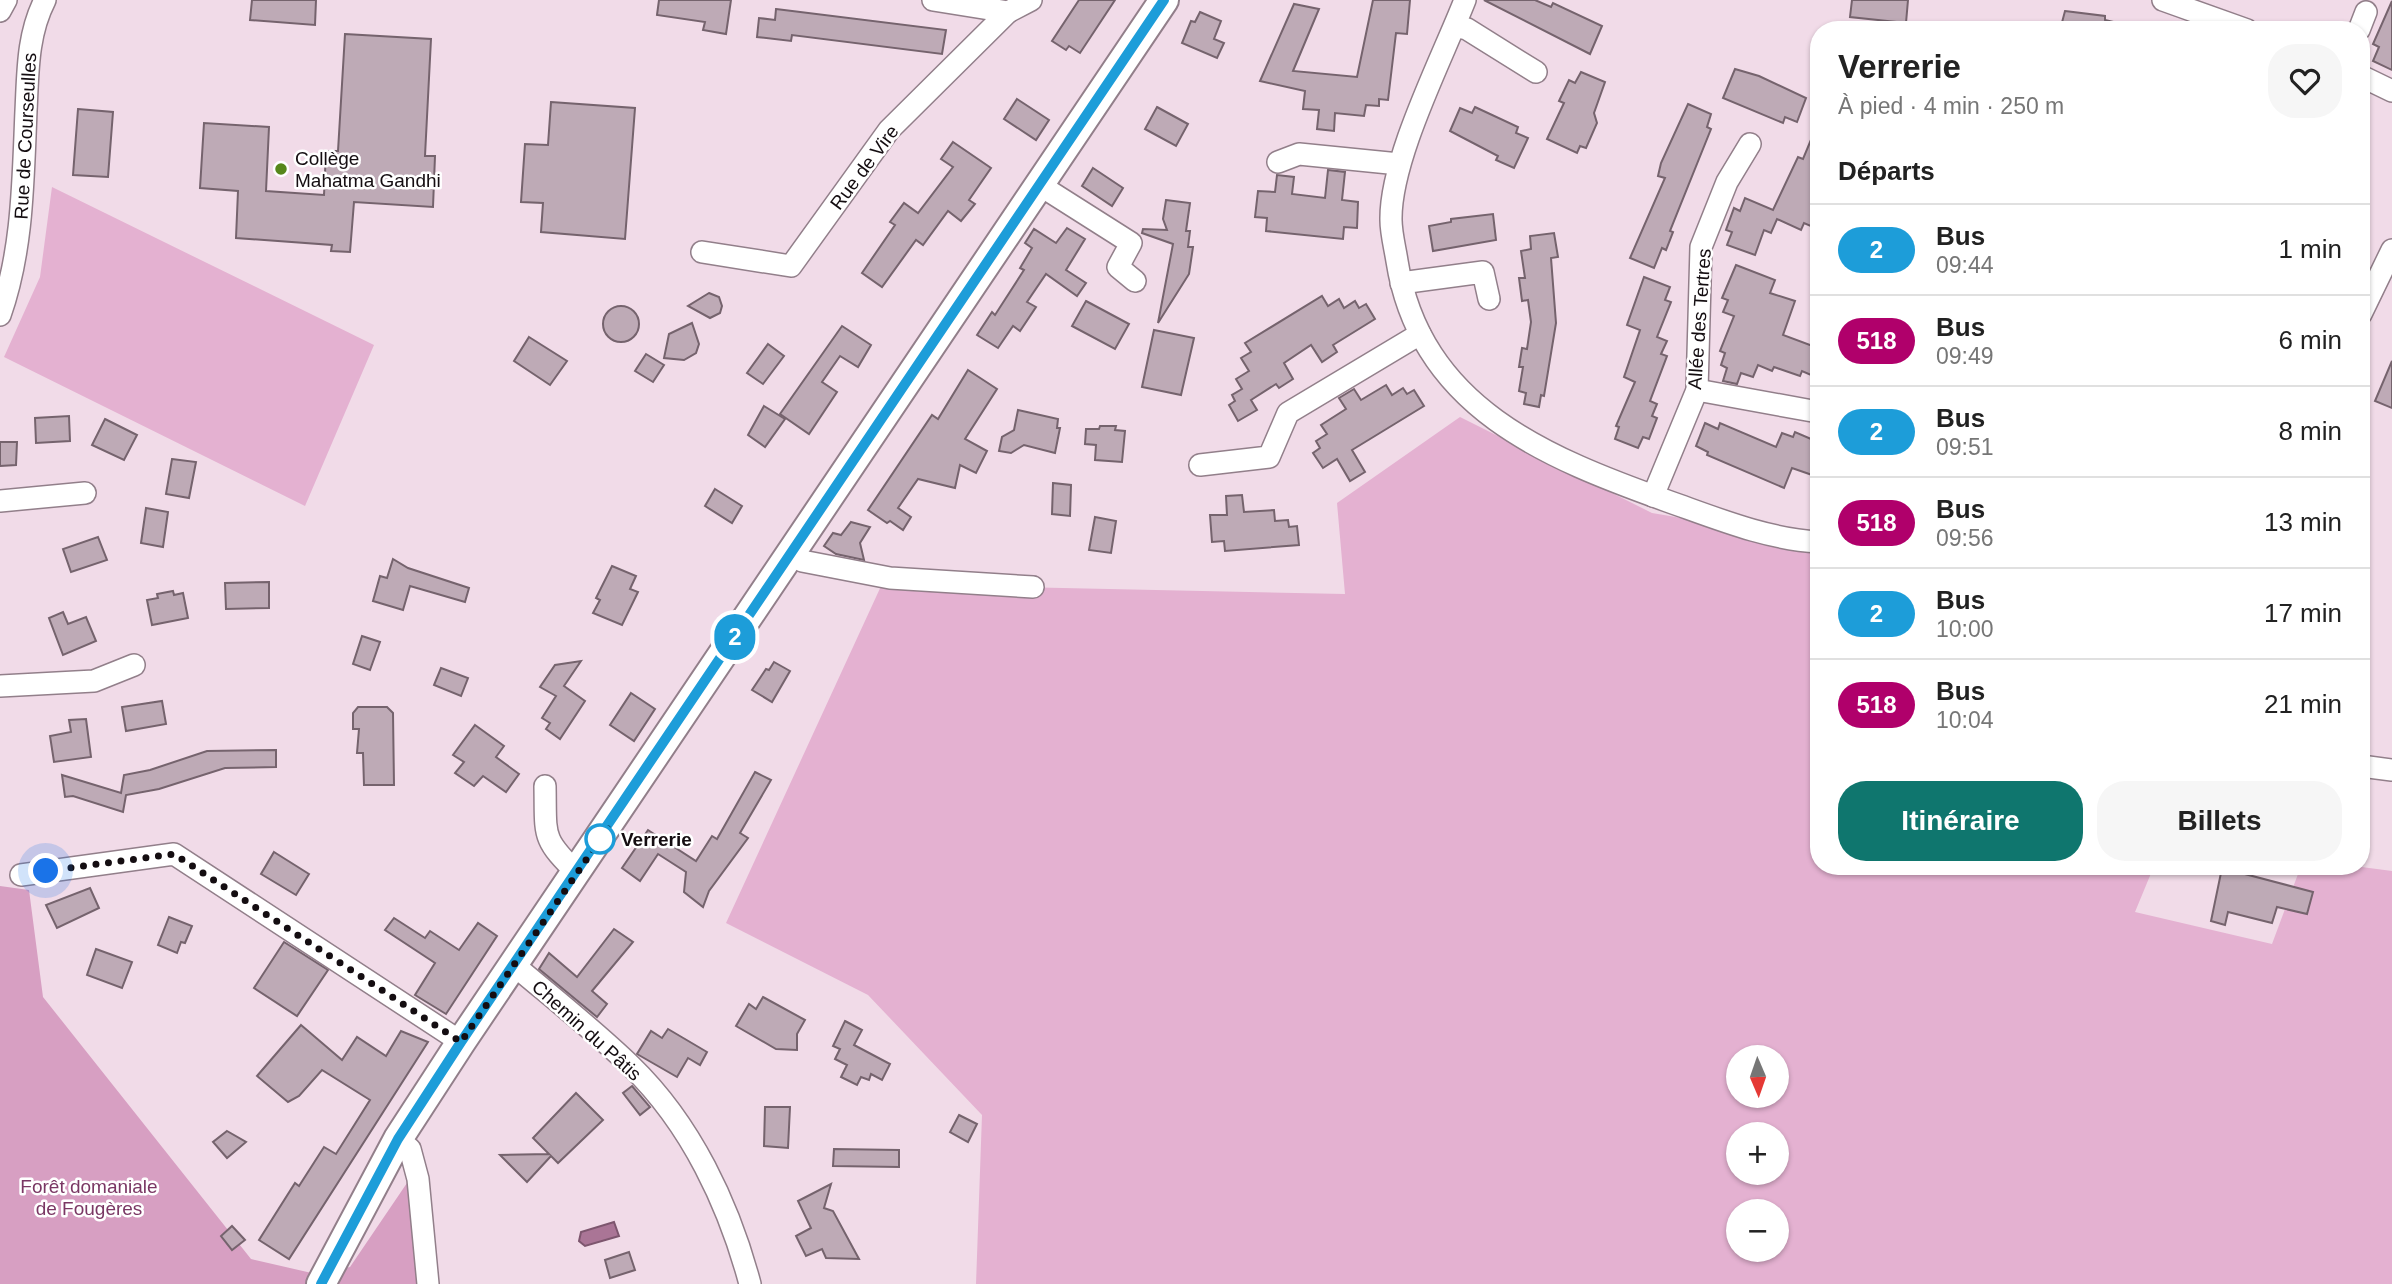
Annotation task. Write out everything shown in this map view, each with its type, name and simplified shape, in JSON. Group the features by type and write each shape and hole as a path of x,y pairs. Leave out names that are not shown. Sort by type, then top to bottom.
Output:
{"main road":[{"path":"321,1284 398,1139 461,1042 578,873 1163,1"}],"street":[{"path":"0,11 6,0"},
{"name":"Rue de Courseulles","path":"0,315 15,262 20,226 30,40 44,0"},
{"path":"933,0 1008,12 1031,0"},
{"path":"1465,0 1399,164 1391,219 1401,283 1410,315 1439,365 1461,392 1512,434 1573,465 1746,528 1810,540"},
{"path":"2163,0 2222,21"},
{"path":"2186,8 2190,21"},
{"name":"Rue de Vire","path":"702,252 791,265 889,130 1008,12"},
{"path":"1455,26 1467,29 1536,72"},
{"path":"2370,80 2392,91"},
{"name":"Allée des Tertres","path":"1653,496 1697,390 1702,247 1727,182 1750,144"},
{"path":"1278,162 1299,154 1399,164"},
{"path":"1038,184 1131,243 1118,267 1135,281"},
{"path":"2370,297 2392,250"},
{"path":"1401,283 1483,272 1489,299"},
{"path":"1200,465 1269,457 1288,413 1420,334"},
{"path":"1697,390 1810,411"},
{"path":"0,501 85,493"},
{"path":"790,554 802,561 890,578 1033,587"},
{"path":"0,686 94,681 134,665"},
{"path":"2370,767 2392,771"},
{"path":"545,786 548,841 552,849 578,873"},
{"path":"21,875 174,854 461,1042"},
{"name":"Chemin du Pâtis","path":"514,965 633,1067 673,1115 715,1184 738,1240 750,1284"},
{"path":"398,1139 410,1149 418,1179 428,1284"}],"shaded area":[{"path":"52,187 374,345 305,506 4,357 40,277"},
{"path":"1460,417 1652,513 1810,540 1810,875 2150,875 2135,912 2272,944 2298,875 2370,875 2370,868 2392,871 2392,1284 976,1284 982,1115 868,995 726,923 882,584 1345,594 1337,503"},
{"path":"614,1222 619,1236 585,1246 579,1241 581,1232"}],"green space":[{"name":"Forêt domaniale de Fougères","path":"0,886 29,890 43,997 251,1259 316,1274 350,1267 407,1183 418,1284 0,1284"}],"building":[{"path":"252,0 316,0 315,25 250,20"},
{"path":"659,0 731,0 726,34 703,30 705,22 657,15"},
{"path":"1079,0 1115,0 1080,53 1069,46 1066,50 1052,41"},
{"path":"1373,0 1410,0 1407,34 1396,33 1388,100 1379,99 1379,106 1366,105 1364,116 1335,113 1334,131 1317,129 1319,110 1303,109 1305,91 1260,81 1294,4 1319,9 1293,71 1357,77"},
{"path":"1484,0 1535,0 1551,7 1553,3 1602,26 1590,54"},
{"path":"1852,0 1908,0 1906,21 1850,17"},
{"path":"2392,1 2392,70 2373,61 2379,47 2373,44"},
{"path":"776,9 946,30 942,54 792,35 791,41 757,37 759,18 775,20"},
{"path":"2065,11 2105,16 2105,20 2109,21 2062,21"},
{"path":"1200,12 1221,21 1214,39 1224,43 1217,58 1182,43 1191,21 1195,22"},
{"path":"345,34 431,39 425,156 435,156 433,207 354,202 350,252 331,251 332,245 236,238 238,191 200,188 204,123 269,127 266,191 324,195 326,151 338,151"},
{"path":"1735,69 1759,76 1806,98 1797,122 1785,117 1783,123 1723,98"},
{"path":"1581,72 1605,82 1594,113 1597,123 1586,148 1580,146 1577,153 1547,139 1564,103 1559,101 1569,80 1575,83"},
{"path":"1017,99 1049,120 1036,140 1004,119"},
{"path":"551,102 635,108 625,239 541,232 543,203 521,202 525,144 548,145"},
{"path":"1688,104 1711,114 1707,127 1711,129 1670,231 1673,232 1666,250 1662,248 1654,268 1630,258 1665,178 1658,176 1661,163"},
{"path":"1157,107 1188,124 1176,146 1145,129"},
{"path":"1475,107 1518,127 1516,133 1528,138 1514,168 1496,160 1498,156 1450,131 1460,108 1472,113"},
{"path":"78,109 113,112 108,177 73,175"},
{"path":"953,142 991,168 969,200 975,204 961,221 948,211 923,245 916,240 882,287 862,273 895,225 890,222 904,203 918,213 953,167 941,159"},
{"path":"1810,142 1810,226 1804,223 1801,230 1777,219 1771,233 1764,230 1755,255 1727,245 1732,232 1726,230 1734,208 1740,211 1745,198 1773,210 1798,157 1803,159"},
{"path":"1093,168 1123,188 1112,206 1082,186"},
{"path":"1328,170 1345,172 1342,200 1358,202 1357,228 1344,227 1343,239 1266,231 1267,218 1255,217 1258,191 1275,192 1277,175 1294,177 1292,194 1325,198"},
{"path":"1166,200 1190,203 1186,231 1190,231 1188,247 1193,247 1189,274 1158,323 1173,244 1142,233 1143,229 1167,230 1163,219"},
{"path":"1493,214 1496,240 1433,251 1429,226 1451,222 1451,219"},
{"path":"1067,228 1085,239 1066,270 1086,283 1077,296 1046,274 1027,302 1036,307 1020,331 1013,326 998,348 977,335 992,312 995,315 1024,270 1020,268 1032,248 1025,243 1034,229 1056,243"},
{"path":"1554,233 1558,257 1551,258 1556,323 1544,396 1541,395 1539,407 1524,404 1526,393 1519,391 1523,367 1519,367 1522,348 1527,349 1531,322 1528,300 1522,301 1519,278 1525,278 1521,251 1531,249 1530,236"},
{"path":"1736,265 1775,280 1770,293 1795,301 1783,335 1810,345 1810,374 1802,371 1800,376 1774,367 1772,371 1758,365 1753,377 1741,373 1737,384 1723,381 1727,368 1721,365 1725,353 1720,351 1734,316 1723,312 1728,300 1722,298"},
{"path":"1644,277 1670,287 1665,300 1671,302 1657,337 1667,341 1661,354 1667,356 1650,401 1657,404 1652,416 1657,418 1649,439 1643,437 1638,448 1615,439 1619,427 1616,426 1635,382 1624,377 1640,330 1627,325"},
{"path":"709,293 719,297 722,306 720,313 710,318 688,306"},
{"path":"1322,296 1328,306 1339,299 1344,308 1355,301 1359,308 1366,304 1375,319 1333,345 1337,352 1322,362 1311,345 1284,363 1293,379 1279,388 1276,384 1251,400 1257,410 1238,421 1229,405 1235,401 1232,395 1242,389 1236,379 1249,371 1241,358 1251,352 1245,343"},
{"path":"1086,301 1129,324 1115,349 1072,326"},
{"path":"621,306 633,312 639,324 633,336 621,342 609,336 603,324 609,312"},
{"path":"692,323 699,344 696,353 684,360 664,358 669,334"},
{"path":"842,326 871,345 858,367 840,356 822,382 837,392 809,434 780,414"},
{"path":"1154,330 1194,338 1181,395 1142,387"},
{"path":"529,337 567,361 550,385 514,361"},
{"path":"768,344 784,356 763,384 747,373"},
{"path":"646,354 664,365 653,382 635,371"},
{"path":"2392,361 2392,408 2375,401"},
{"path":"968,370 997,389 965,439 987,451 976,473 960,465 955,488 918,479 898,508 911,517 903,530 890,521 887,523 868,510 932,415 938,419"},
{"path":"1386,385 1392,395 1403,388 1407,394 1414,390 1424,406 1352,450 1365,472 1350,481 1337,459 1323,468 1313,453 1320,448 1316,441 1327,434 1321,425 1346,409 1339,398 1354,389 1361,400"},
{"path":"764,406 785,419 765,447 748,435"},
{"path":"1018,410 1058,419 1057,428 1060,428 1055,453 1024,445 1011,453 999,451 1002,437 1014,430"},
{"path":"69,416 70,441 36,443 35,418"},
{"path":"105,419 137,435 124,460 92,445"},
{"path":"1705,423 1718,429 1720,423 1776,447 1782,433 1793,437 1795,432 1810,439 1810,474 1792,468 1784,488 1707,455 1708,452 1696,446"},
{"path":"1100,426 1116,426 1115,430 1125,431 1122,462 1095,460 1096,445 1085,444 1086,429 1099,429"},
{"path":"0,442 17,442 16,465 0,466"},
{"path":"172,459 196,462 189,498 166,494"},
{"path":"1053,483 1071,485 1070,516 1052,514"},
{"path":"715,489 742,506 732,523 705,506"},
{"path":"1242,495 1244,512 1274,510 1275,521 1288,520 1289,527 1297,526 1299,545 1225,551 1224,541 1212,542 1210,515 1227,515 1226,496"},
{"path":"146,508 168,512 163,547 141,543"},
{"path":"1095,517 1116,521 1111,553 1089,550"},
{"path":"851,522 870,527 860,543 864,560 836,554 824,546 833,533 841,535"},
{"path":"98,537 107,560 71,572 63,549"},
{"path":"393,559 408,568 469,588 465,602 410,586 403,610 373,601 380,576 387,578"},
{"path":"612,566 636,576 630,589 638,592 622,625 593,613 600,600 596,598"},
{"path":"269,582 269,608 226,609 225,583"},
{"path":"173,591 174,595 183,593 188,618 152,625 147,600 158,598 157,594"},
{"path":"63,612 68,624 86,617 96,641 63,655 49,618"},
{"path":"362,636 380,642 370,670 353,664"},
{"path":"581,661 564,686 585,701 560,739 546,729 550,723 542,718 556,696 540,687 555,665"},
{"path":"774,662 790,671 772,702 752,690"},
{"path":"441,668 468,678 461,696 434,685"},
{"path":"631,693 655,709 634,741 610,725"},
{"path":"162,701 166,724 126,731 122,707"},
{"path":"358,707 387,707 393,713 394,785 364,785 363,753 357,753 359,729 353,729 353,713"},
{"path":"86,719 91,757 54,762 50,736 71,732 69,720"},
{"path":"475,725 504,746 496,757 519,774 506,792 483,776 474,786 455,773 464,762 453,755"},
{"path":"276,750 276,767 225,768 159,789 126,795 123,812 73,796 65,797 62,775 121,793 124,775 150,770 207,751"},
{"path":"755,772 771,780 740,833 748,838 709,891 703,907 684,892 686,872 658,854 640,881 622,868 648,830 696,861 712,836 717,839"},
{"path":"274,852 309,874 296,895 261,874"},
{"path":"2221,875 2249,875 2313,892 2307,914 2277,907 2272,923 2228,912 2225,925 2211,921"},
{"path":"90,888 99,908 57,928 46,905"},
{"path":"169,917 192,926 185,943 181,942 177,953 158,945"},
{"path":"394,918 425,938 430,931 459,950 478,923 497,936 446,1014 415,995 435,963 385,930"},
{"path":"614,929 633,942 592,991 607,1004 597,1017 539,969 549,953 577,977"},
{"path":"284,942 328,970 297,1016 254,988"},
{"path":"96,949 132,962 122,988 87,975"},
{"path":"763,997 805,1020 797,1034 797,1050 776,1049 736,1026 749,1004 756,1009"},
{"path":"845,1021 862,1030 854,1045 890,1064 882,1080 871,1074 869,1080 861,1077 857,1085 841,1077 847,1065 835,1059 840,1049 833,1046"},
{"path":"301,1025 342,1060 357,1037 386,1056 401,1031 428,1042 289,1259 259,1240 295,1183 299,1186 324,1147 336,1154 370,1100 322,1070 299,1096 288,1102 257,1076"},
{"path":"668,1029 707,1052 700,1065 688,1058 677,1077 637,1054 651,1031 662,1038"},
{"path":"632,1086 650,1107 640,1115 623,1093"},
{"path":"576,1093 603,1120 558,1163 551,1156 527,1182 500,1155 549,1154 533,1138"},
{"path":"765,1107 790,1107 788,1148 764,1146"},
{"path":"959,1115 977,1124 968,1142 950,1132"},
{"path":"227,1131 246,1142 227,1158 213,1142"},
{"path":"834,1149 899,1150 899,1167 833,1166"},
{"path":"831,1184 824,1208 833,1211 859,1259 826,1258 822,1249 806,1256 796,1236 811,1228 798,1201"},
{"path":"232,1226 245,1240 232,1250 221,1236"},
{"path":"629,1252 635,1270 610,1278 605,1260"}],"bus line":[{"name":"2","path":"321,1284 398,1139 461,1042 578,873 1164,0"}],"place":[{"name":"Collège Mahatma Gandhi","path":"281,169"},
{"name":"Verrerie","path":"600,839"}],"route":[{"path":"46,871 174,854 323,949 461,1042 608,828 600,839"}]}
